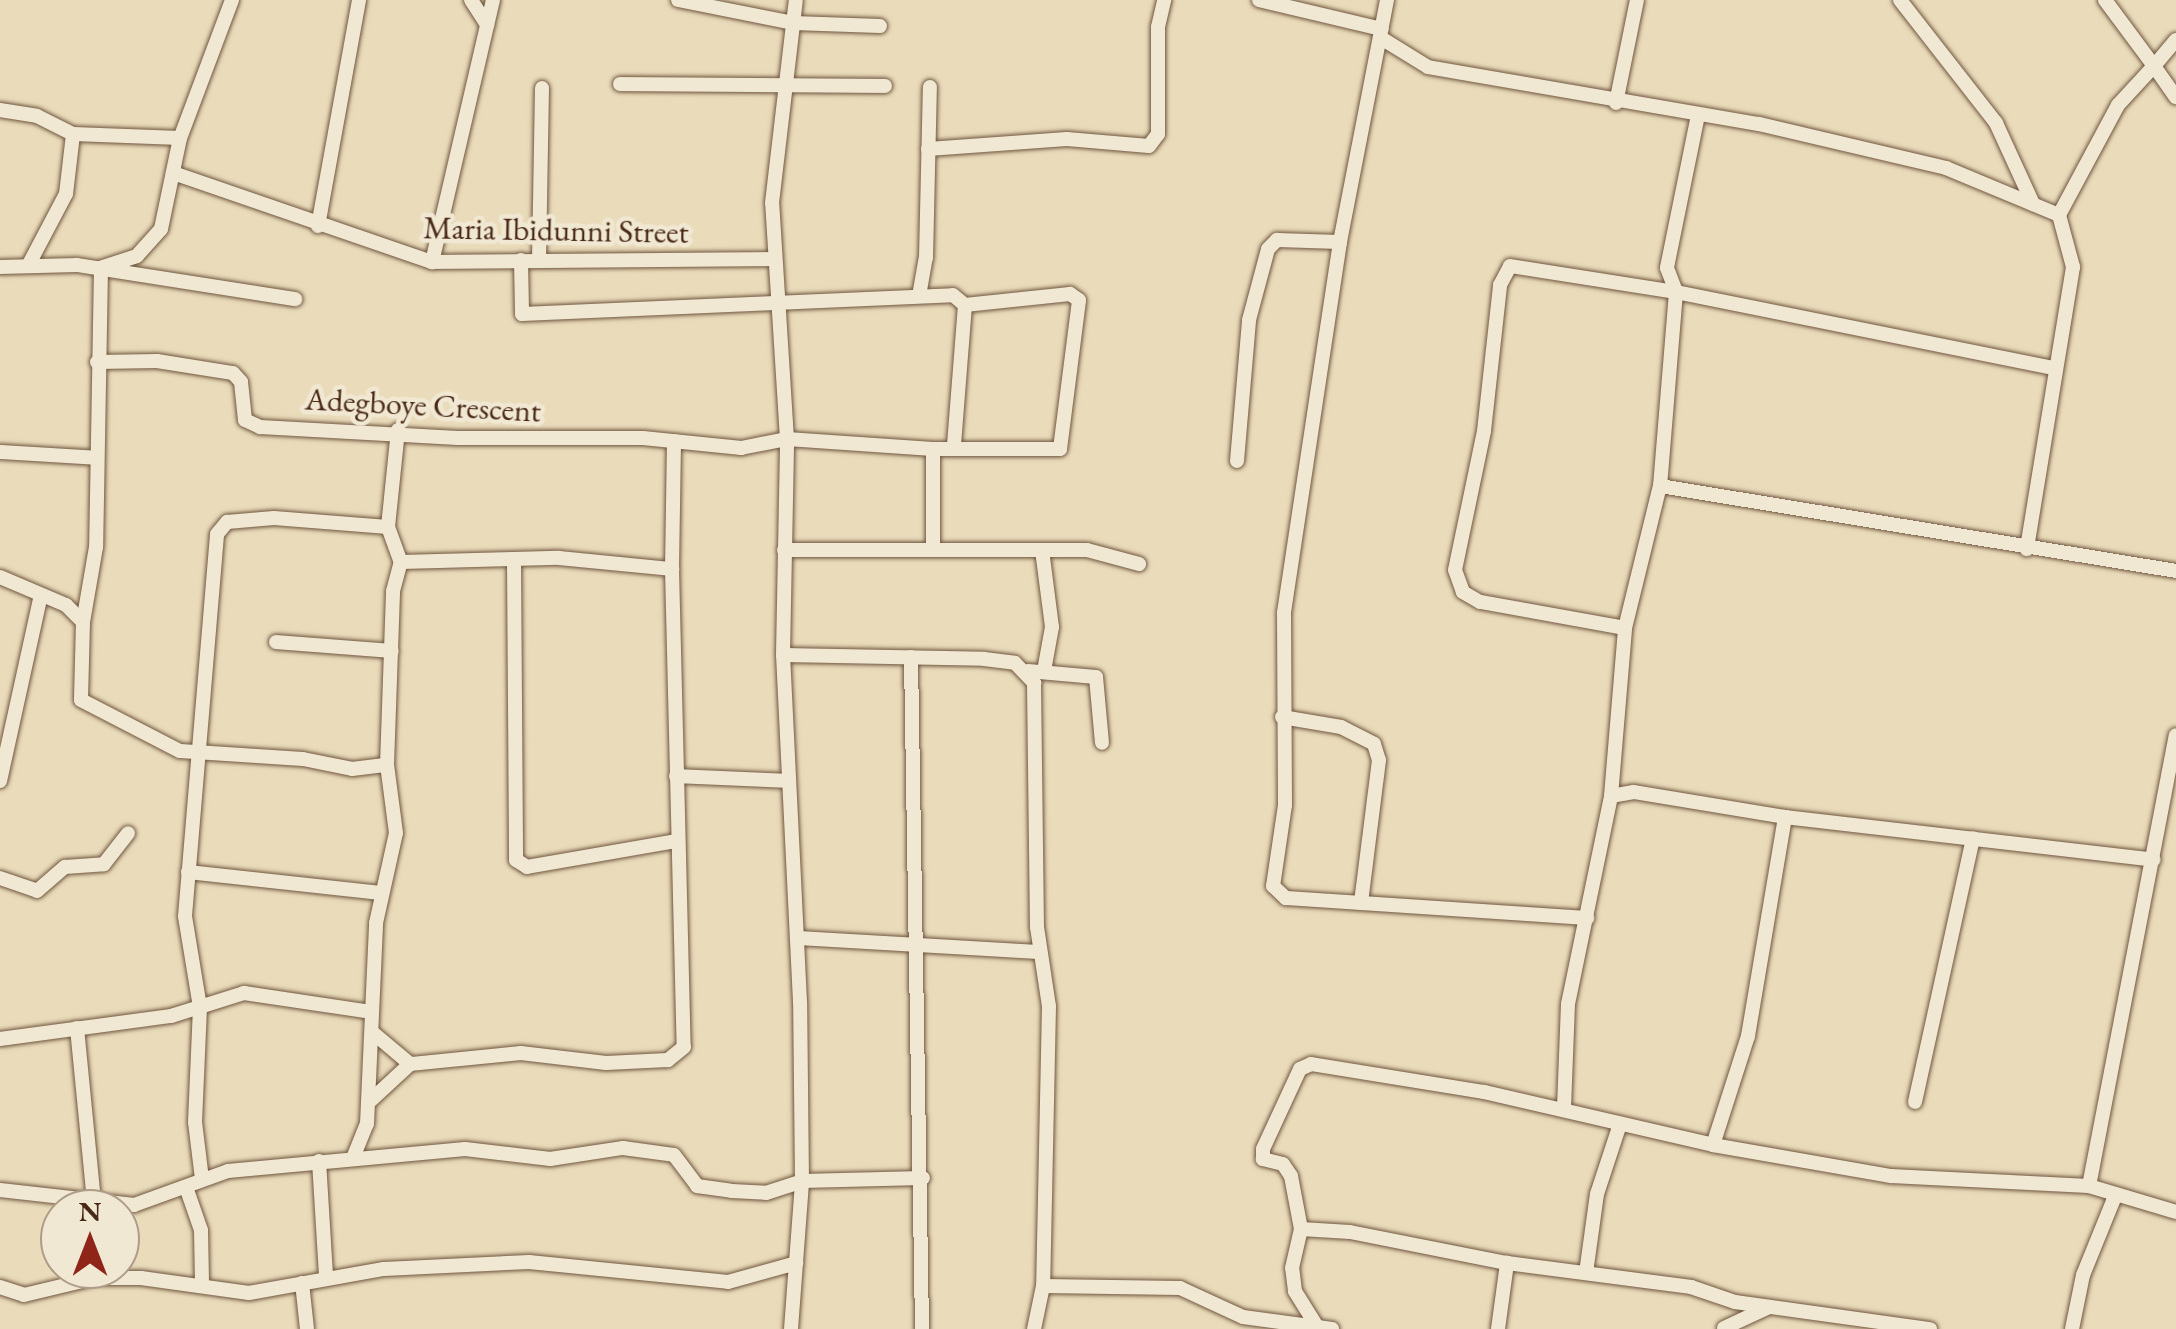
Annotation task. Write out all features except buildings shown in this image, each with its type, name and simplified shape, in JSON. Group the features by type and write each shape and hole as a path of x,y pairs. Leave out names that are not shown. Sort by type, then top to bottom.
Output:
{"street":[{"path":"101,268 150,245 162,229 180,138 232,0"},
{"path":"318,226 360,0"},
{"path":"471,0 487,25"},
{"path":"432,262 493,0"},
{"path":"678,0 792,23 880,26"},
{"path":"791,1329 802,1181 784,655 786,439 772,203 796,0"},
{"path":"928,149 1067,139 1149,146 1158,134 1158,28 1164,0"},
{"path":"1259,0 1382,33 1428,67 1698,115 1946,168 2059,215"},
{"path":"1387,0 1340,242 1284,612 1285,805 1272,886 1286,898 1587,918"},
{"path":"1616,103 1637,0"},
{"path":"1900,0 1996,123 2033,204"},
{"path":"2105,0 2176,97"},
{"path":"2027,549 2073,268 2059,215 2118,104 2176,40"},
{"path":"620,84 885,86"},
{"path":"919,296 926,258 930,87"},
{"path":"539,260 542,88"},
{"path":"0,110 37,116 74,134 180,138"},
{"path":"1564,1108 1568,1004 1611,796 1626,628 1660,486 1676,292 1667,268 1698,115"},
{"path":"28,266 66,194 74,134"},
{"name":"Maria Ibidunni Street","path":"173,173 318,226 432,262 773,260"},
{"path":"1237,461 1249,320 1268,249 1276,240 1340,242"},
{"path":"521,260 522,314 591,315 777,300 953,295 964,305 954,446"},
{"path":"1626,628 1480,602 1463,592 1457,554 1484,432 1502,273 1525,264 2054,368"},
{"path":"0,267 101,268 295,299"},
{"path":"101,268 96,547 83,622 82,700 165,745 196,752 303,759 352,770 387,765"},
{"name":"Adegboye Crescent","path":"97,362 157,361 233,372 241,382 245,420 260,427 398,430 458,438 674,441 741,448 786,439 933,449 1060,449 1079,300 1070,294 964,305"},
{"path":"352,1158 368,1102 381,894 396,833 387,765 401,562 388,527 398,430"},
{"path":"368,1102 410,1064 521,1054 606,1063 678,1057 685,1010 676,842 674,441"},
{"path":"933,449 933,550"},
{"path":"0,452 97,458"},
{"path":"1660,486 2176,571"},
{"path":"202,1179 195,1122 200,1007 186,936 196,752 220,526 306,517 388,527"},
{"path":"784,550 1088,550 1139,564"},
{"path":"1034,1329 1043,1286 1049,1006 1040,952 1036,671 1052,628 1042,550"},
{"path":"401,562 559,558 672,569"},
{"path":"514,561 516,860 527,868 676,842"},
{"path":"0,577 41,595 83,622"},
{"path":"0,781 41,595"},
{"path":"276,642 392,651"},
{"path":"784,655 984,659 1036,671 1096,677 1102,743"},
{"path":"912,657 924,1178 922,1329"},
{"path":"1282,717 1341,727 1374,744 1379,760 1360,903"},
{"path":"2089,1186 2176,735"},
{"path":"676,776 789,781"},
{"path":"1611,796 1634,792 1784,817 2154,860"},
{"path":"1713,1145 1748,1036 1784,817"},
{"path":"0,878 37,891 65,867 104,864 128,832"},
{"path":"1916,1102 1974,838"},
{"path":"188,872 381,894"},
{"path":"796,938 1040,952"},
{"path":"0,1040 200,1007 259,993 371,1012"},
{"path":"76,1028 93,1189"},
{"path":"372,1032 410,1064"},
{"path":"1316,1325 1295,1292 1292,1268 1300,1229 1288,1168 1263,1159 1263,1149 1300,1069 1311,1064 1564,1108 1713,1145 1891,1176 2089,1186 2176,1212"},
{"path":"1586,1273 1597,1194 1620,1124"},
{"path":"140,1204 202,1179 319,1161 465,1150 567,1159 623,1148 674,1155 697,1186 709,1189 766,1192 802,1181 924,1178"},
{"path":"319,1161 326,1276"},
{"path":"186,1188 201,1230 202,1282"},
{"path":"0,1190 40,1194"},
{"path":"2072,1329 2083,1275 2115,1196"},
{"path":"1300,1229 1350,1232 1507,1263 1717,1294 1769,1307 1930,1329"},
{"path":"0,1287 24,1296 96,1278 202,1282 249,1293 326,1276 528,1262 728,1282 796,1264"},
{"path":"1498,1329 1507,1263"},
{"path":"302,1283 307,1329"},
{"path":"1043,1286 1180,1288 1242,1317 1332,1329"},
{"path":"1717,1294 1724,1328 1769,1307"}]}
